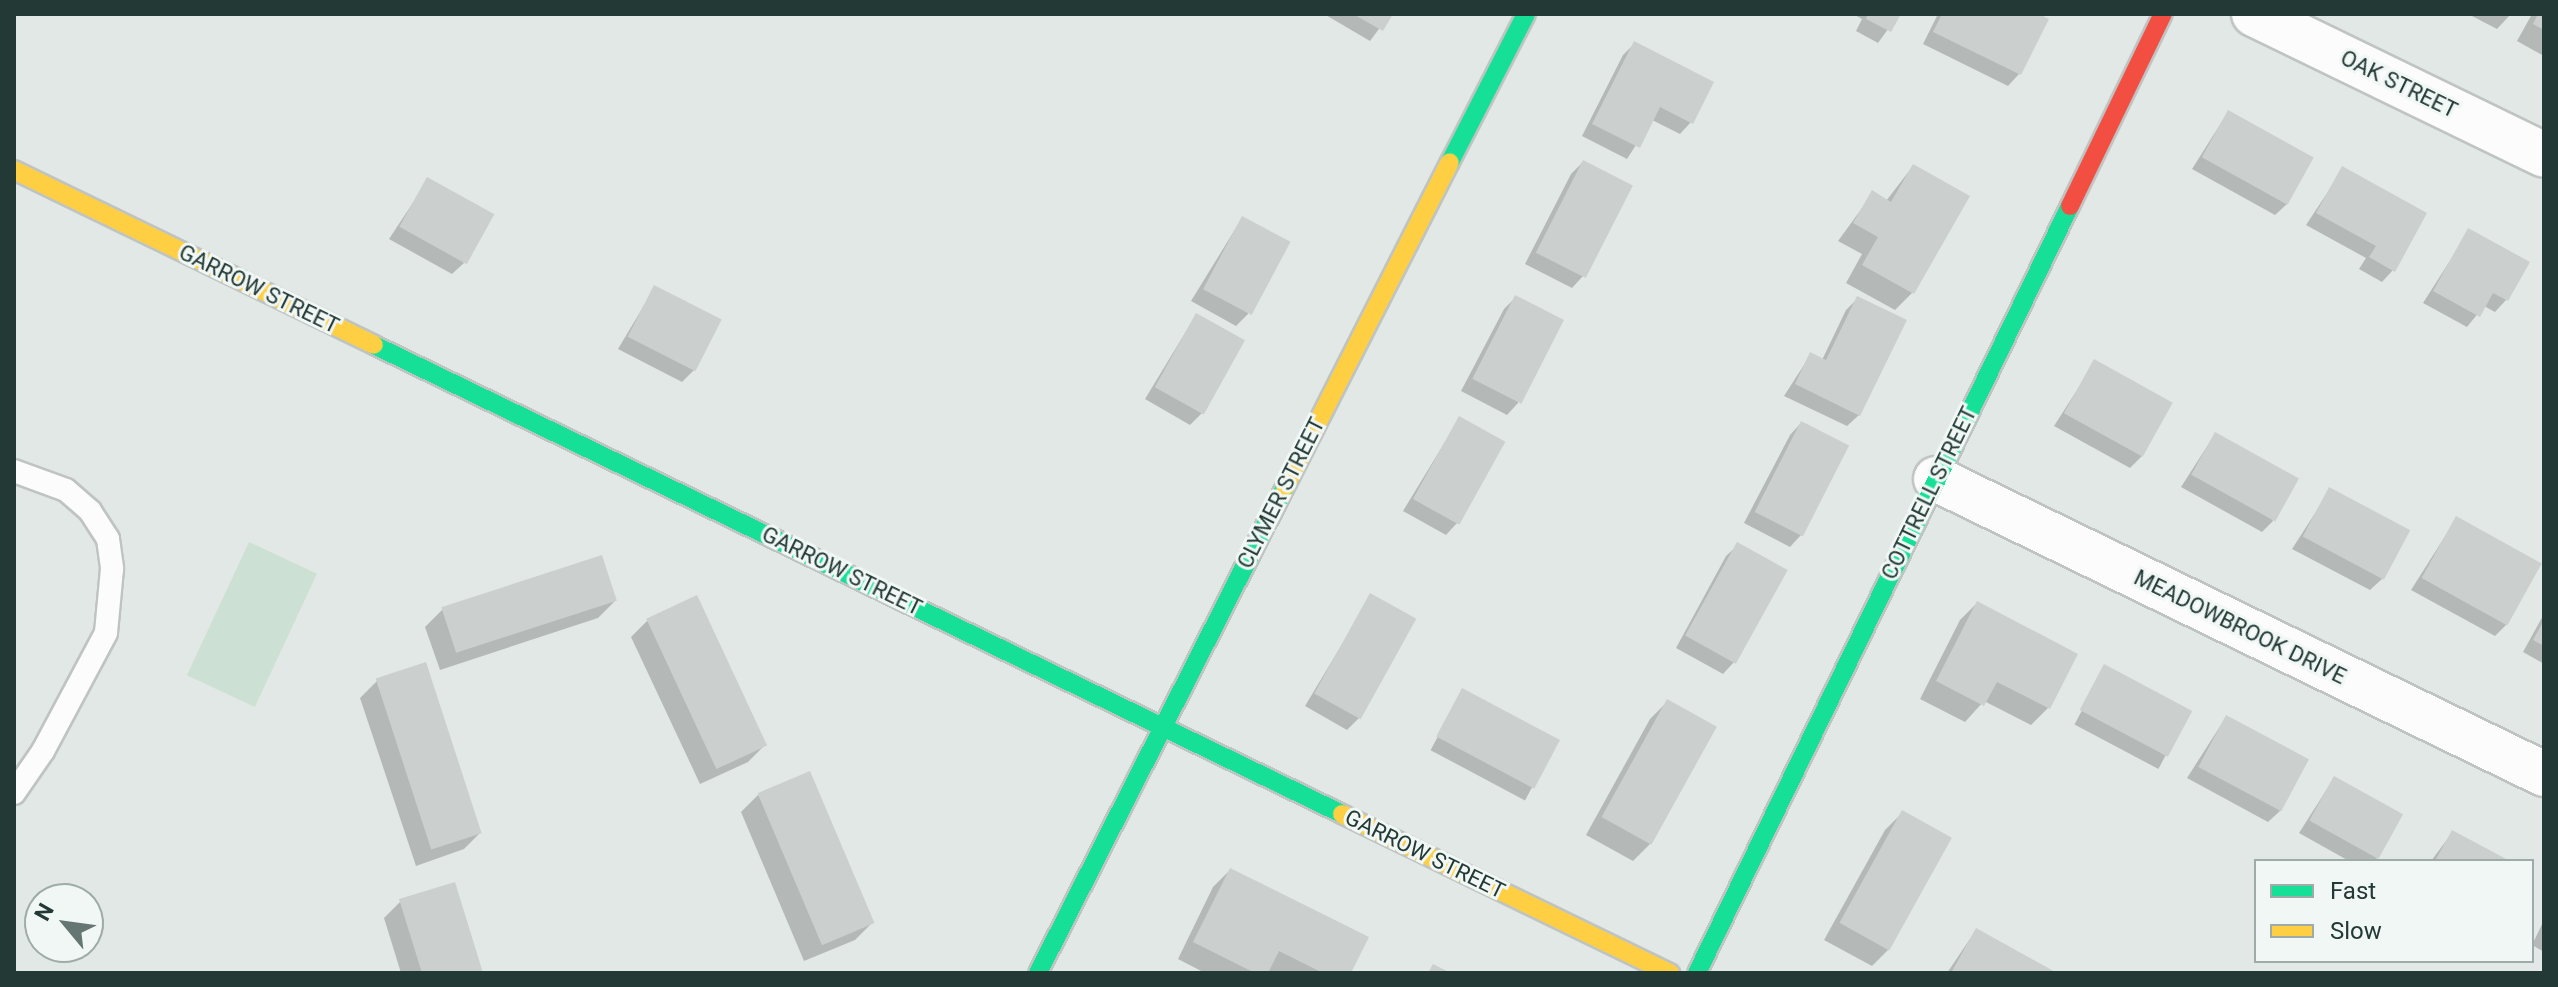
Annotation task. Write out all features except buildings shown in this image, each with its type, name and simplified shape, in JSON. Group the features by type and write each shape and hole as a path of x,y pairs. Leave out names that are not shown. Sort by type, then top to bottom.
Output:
{"street":[{"name":"CLYMER STREET","path":"1038,973 1526,14"},
{"name":"COTTRELL STREET","path":"1697,973 2163,14"},
{"name":"OAK STREET","path":"2254,14 2544,155"},
{"name":"GARROW STREET","path":"14,170 1670,973"},
{"name":"MEADOWBROOK DRIVE","path":"1936,479 2544,774"}],"lane":[{"path":"14,471 66,490 90,511 108,539 112,569 106,633 43,751 14,793"}],"green space":[{"path":"249,542 317,574 255,707 187,675"}],"traffic: fast":[{"path":"1450,162 1526,14"},
{"path":"1697,973 2070,206"},
{"path":"374,345 1342,814"},
{"path":"1038,973 1285,487"}],"traffic: slow":[{"path":"1285,487 1450,162"},
{"path":"14,170 374,345"},
{"path":"1342,814 1670,973"}],"traffic: jam":[{"path":"2070,206 2163,14"}]}
